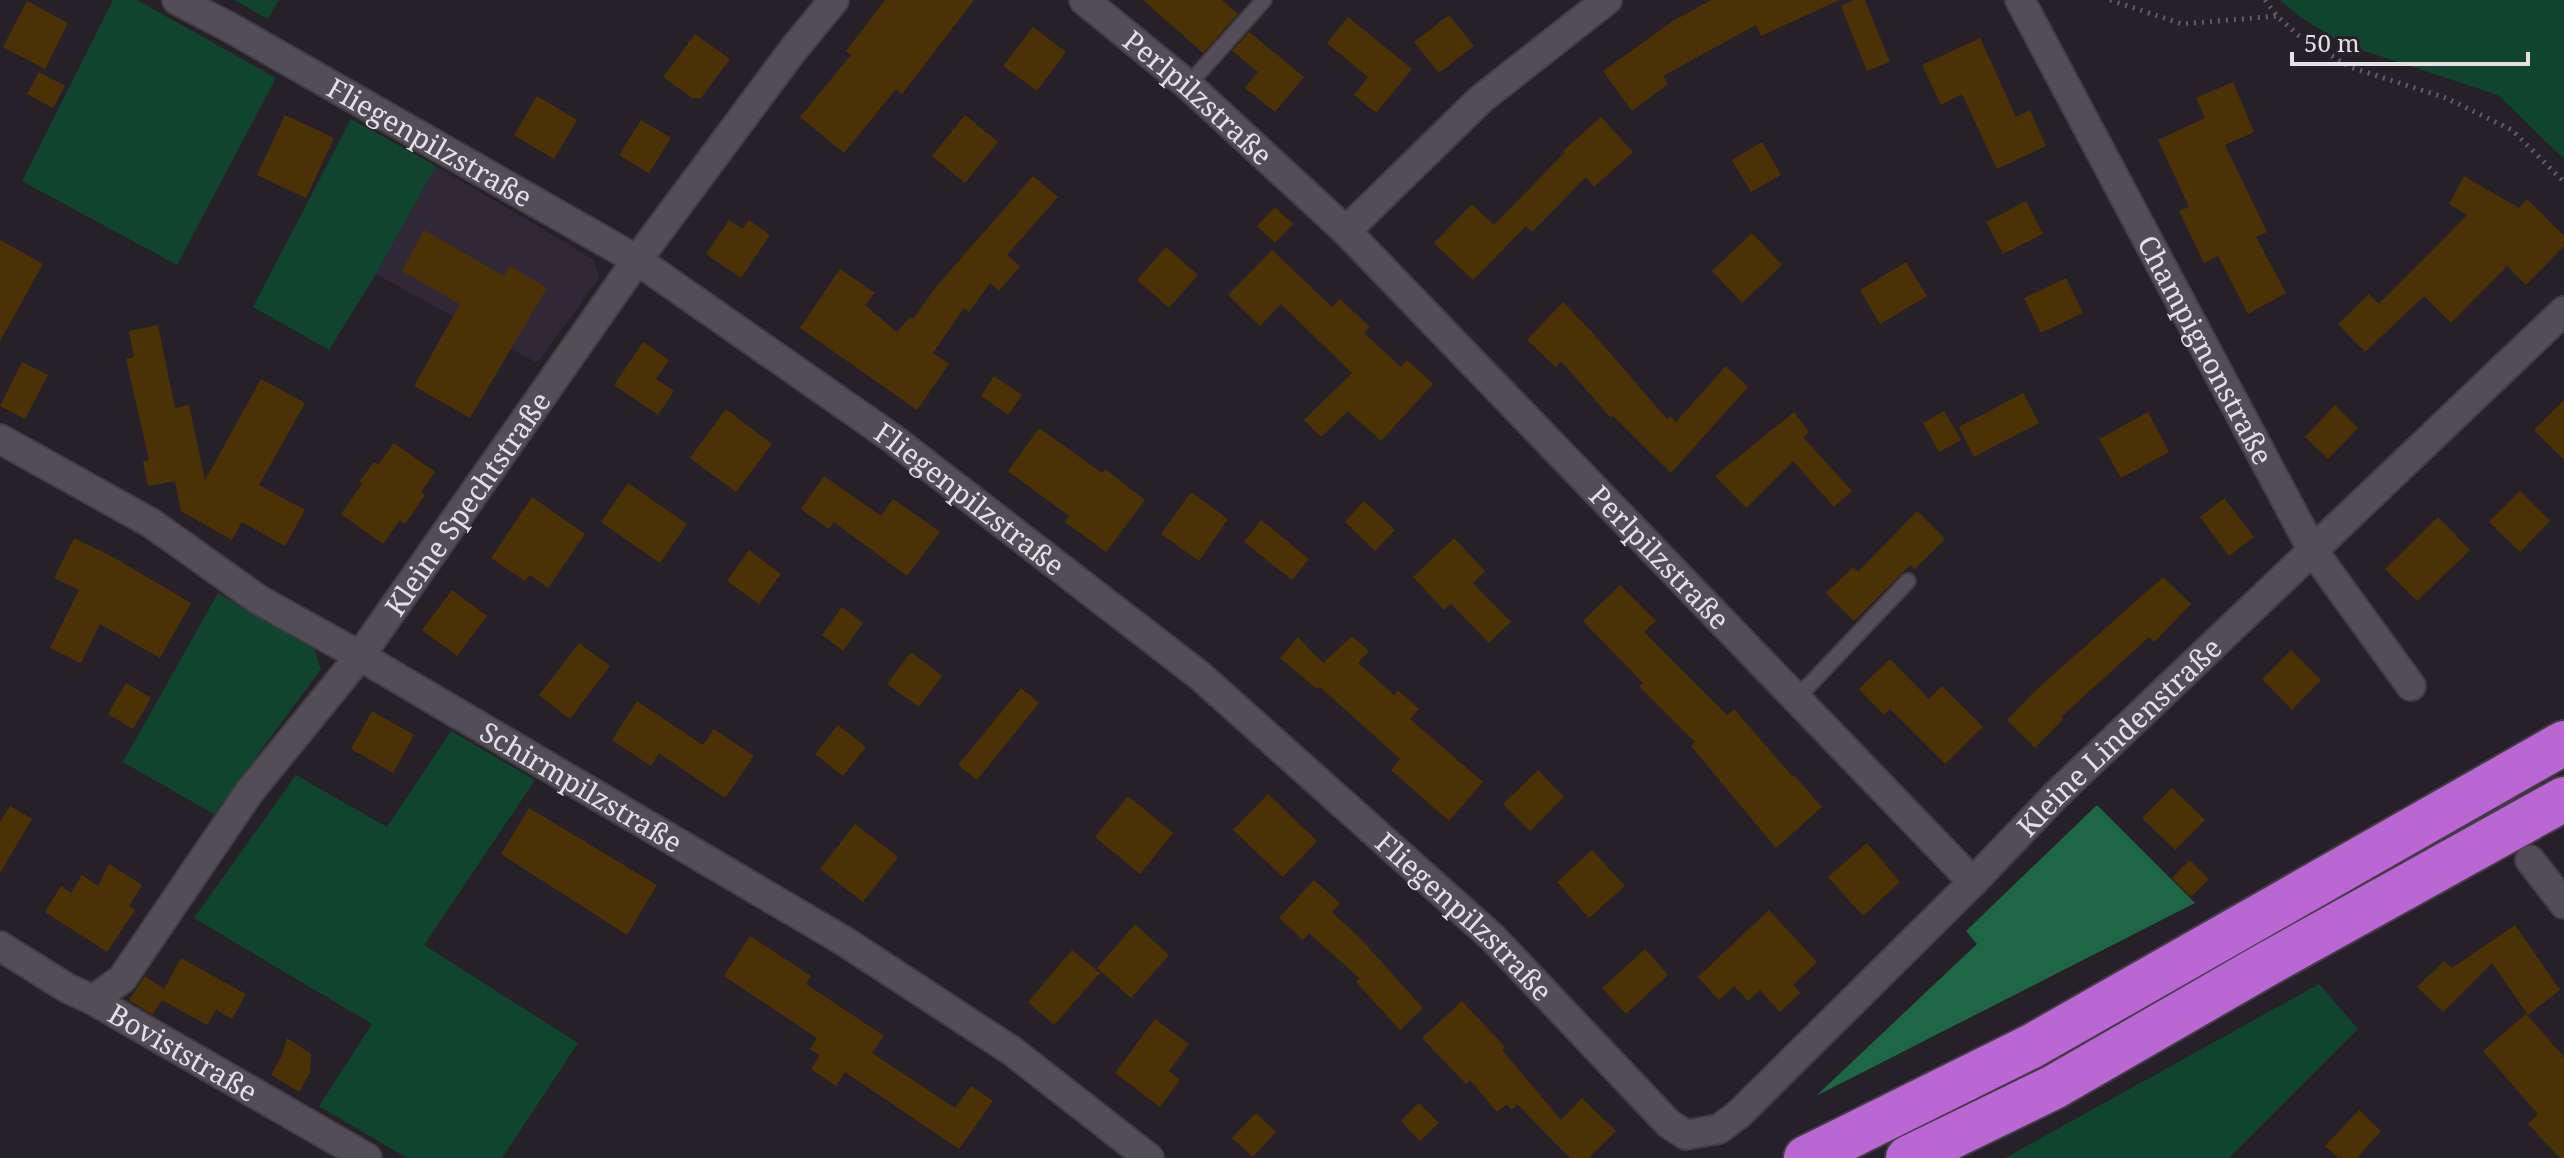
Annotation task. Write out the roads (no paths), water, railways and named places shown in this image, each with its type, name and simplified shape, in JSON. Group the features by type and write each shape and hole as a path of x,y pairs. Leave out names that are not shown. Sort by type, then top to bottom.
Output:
{"highway":[{"path":"1806,1158 2032,1046 2564,743"},
{"path":"1908,1158 2054,1087 2564,799"}],"street":[{"name":"Fliegenpilzstraße","path":"177,0 637,260 892,438 1199,675 1493,938 1669,1124"},
{"name":"Kleine Spechtstraße","path":"93,1000 122,979 250,791 360,656 637,260 793,50 834,0"},
{"name":"Perlpilzstraße","path":"1084,0 1188,85 1346,231 1973,882"},
{"path":"1346,231 1481,99 1607,0"},
{"name":"Champignonstraße","path":"2020,0 2313,551 2411,686"},
{"name":"Kleine Lindenstraße","path":"1669,1124 1686,1135 1701,1134 1719,1129 1739,1114 1973,882 2057,794 2564,311"},
{"name":"Schirmpilzstraße","path":"0,439 151,523 259,600 360,656 844,941 1012,1051 1149,1158"},
{"path":"2530,860 2564,904"},
{"name":"Boviststraße","path":"0,946 67,988 367,1158"}],"lane":[{"path":"1188,85 1264,0"},
{"path":"1797,698 1908,581"}]}
